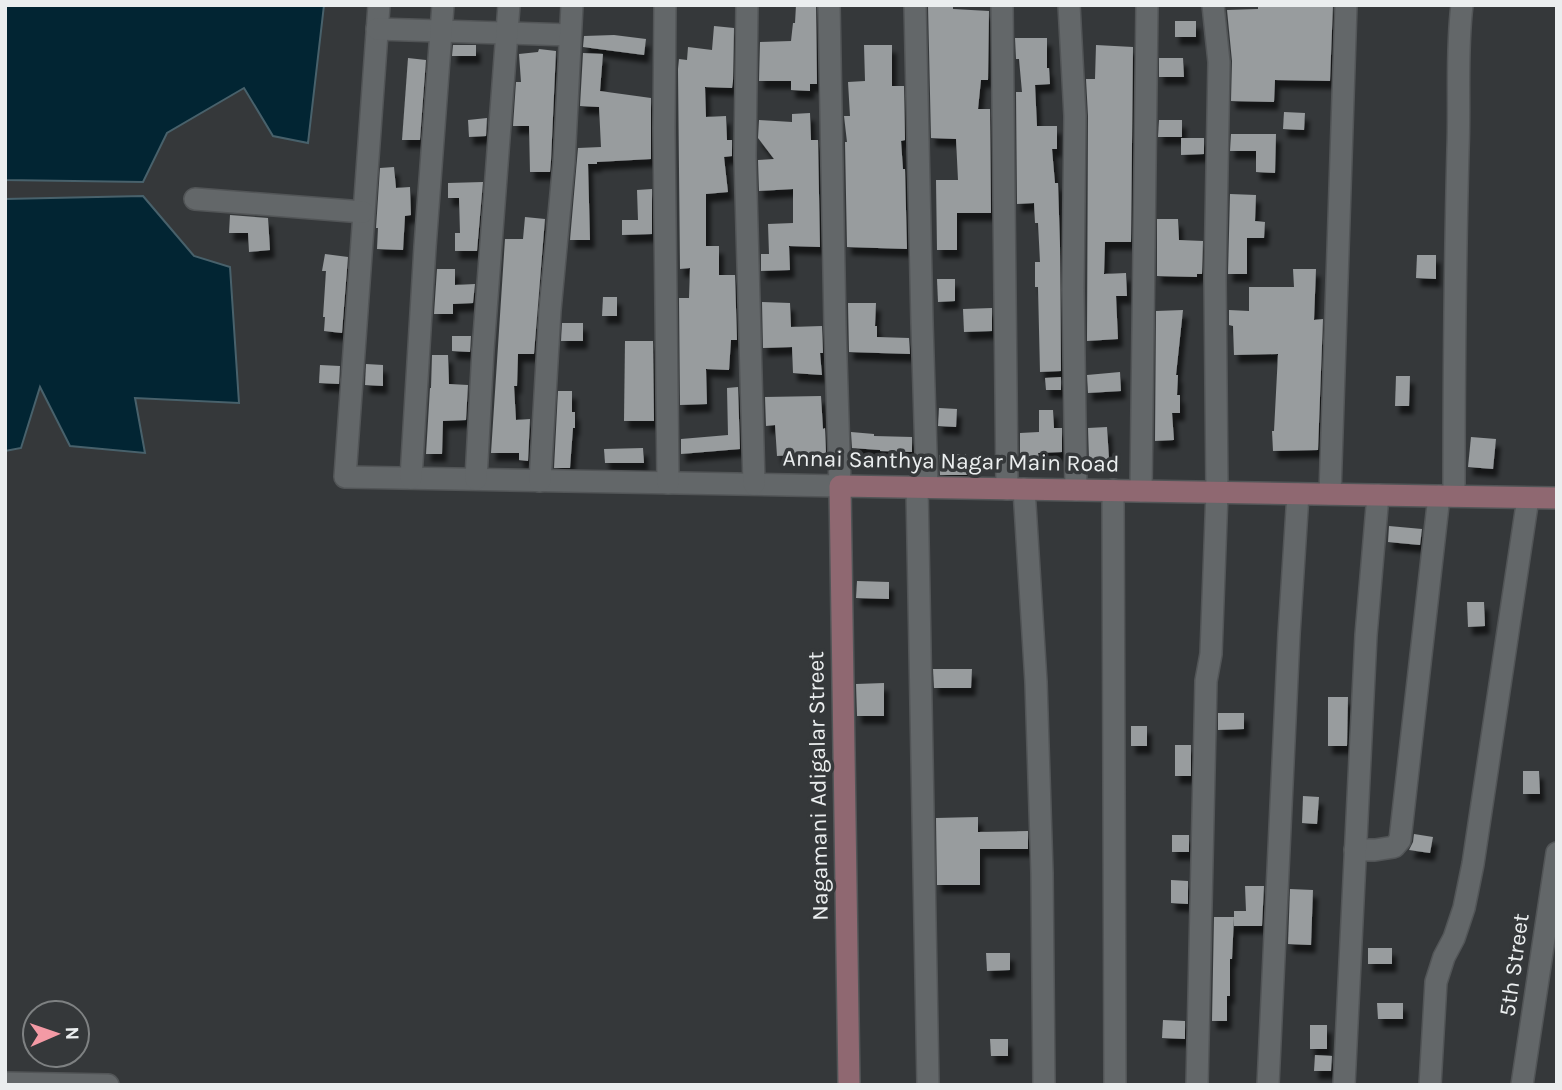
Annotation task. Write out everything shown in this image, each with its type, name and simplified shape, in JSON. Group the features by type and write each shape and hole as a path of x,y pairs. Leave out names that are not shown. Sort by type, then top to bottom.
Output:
{"street":[{"path":"195,200 363,212 379,5"},
{"path":"411,478 443,5"},
{"path":"476,480 509,5"},
{"path":"540,481 550,310 564,162 572,5"},
{"path":"665,5 668,483"},
{"path":"747,5 745,156 754,484"},
{"path":"829,5 840,486"},
{"path":"915,5 922,323 928,1085"},
{"path":"1002,5 1016,489 1036,682 1042,860 1044,1085"},
{"path":"1069,5 1075,116 1073,290 1076,490"},
{"path":"1141,491 1147,5"},
{"path":"1197,1085 1206,681 1211,654 1217,492 1214,278 1219,62 1213,5"},
{"path":"1330,494 1346,5"},
{"path":"1356,850 1394,847 1400,840 1446,496 1455,283 1459,28 1462,5"},
{"path":"377,29 570,35"},
{"name":"Annai Santhya Nagar Main Road","path":"363,212 345,477 1557,498"},
{"name":"Nagamani Adigalar Street","path":"840,486 849,1085"},
{"path":"1113,490 1115,1085"},
{"path":"1268,1085 1298,494"},
{"path":"1344,1085 1366,635 1378,495"},
{"path":"1430,1085 1436,982 1464,908 1473,864 1528,498"},
{"name":"5th Street","path":"1522,1085 1557,853"},
{"path":"5,1083 108,1085"}],"water":[{"path":"5,5 324,5 308,143 273,136 244,88 167,133 143,182 5,180"},
{"path":"143,196 194,256 230,267 239,403 135,398 145,453 70,446 40,387 21,448 5,451 5,199"}],"building":[{"path":"796,5 816,5 817,84 810,84 810,91 791,90 791,81 759,81 760,42 791,41"},
{"path":"928,5 953,5 953,9 989,11 988,80 981,80 978,109 990,109 991,213 957,213 957,250 937,250 936,180 958,180 956,139 931,138"},
{"path":"1258,5 1333,5 1330,81 1275,80 1274,102 1231,101 1232,61 1227,10 1258,9"},
{"path":"1175,21 1196,21 1196,37 1175,37"},
{"path":"714,26 734,28 733,81 732,88 705,87 706,117 726,116 727,140 732,140 732,156 724,157 728,192 706,194 706,246 719,246 719,275 735,275 737,340 731,340 729,370 706,369 707,404 680,405 679,298 689,298 690,268 680,269 678,69 679,59 687,60 688,47 712,50"},
{"path":"614,35 646,39 644,55 583,47 584,36"},
{"path":"1015,38 1047,38 1050,84 1035,85 1037,126 1057,126 1057,149 1052,149 1055,183 1058,183 1061,371 1040,372 1038,287 1035,287 1035,262 1040,262 1038,223 1035,223 1034,203 1017,204 1016,92 1022,92"},
{"path":"453,45 476,45 476,56 452,56"},
{"path":"864,45 892,45 892,86 904,86 905,140 901,141 905,169 907,249 847,247 847,142 844,116 850,116 848,82 865,81"},
{"path":"1096,45 1133,47 1131,242 1105,242 1104,274 1126,273 1127,296 1116,296 1118,339 1087,341 1086,79 1095,79"},
{"path":"539,49 556,51 550,172 530,172 529,126 513,126 516,82 521,82 519,54 538,52"},
{"path":"583,53 603,54 600,91 651,98 651,159 588,164 590,240 570,240 578,148 601,147 599,107 580,106"},
{"path":"408,58 426,60 420,140 402,140"},
{"path":"1159,58 1183,58 1184,77 1159,77"},
{"path":"1284,112 1305,113 1304,130 1283,129"},
{"path":"810,113 811,140 818,140 820,247 789,246 790,270 761,271 761,254 769,254 768,224 793,223 793,189 759,191 758,160 774,159 758,138 759,120 792,122 792,114"},
{"path":"487,118 486,136 469,137 468,120"},
{"path":"1159,120 1182,120 1182,137 1158,137"},
{"path":"1231,134 1276,134 1275,173 1256,172 1256,151 1230,151"},
{"path":"1181,138 1204,138 1204,154 1181,155"},
{"path":"394,167 396,188 410,187 411,215 405,216 403,250 377,249 380,168"},
{"path":"483,182 477,251 455,251 455,233 460,233 459,198 448,198 448,183"},
{"path":"652,189 652,234 622,235 622,220 638,220 637,190"},
{"path":"1230,194 1256,195 1255,221 1265,222 1264,238 1247,238 1247,274 1228,274"},
{"path":"230,215 268,218 270,250 249,252 248,233 229,233"},
{"path":"525,217 545,219 534,354 518,354 517,386 514,386 516,420 530,419 528,461 519,460 519,453 491,453 505,239 523,239"},
{"path":"1157,219 1178,219 1179,240 1203,241 1202,274 1197,274 1197,277 1157,276"},
{"path":"325,254 348,257 342,333 324,331 326,271 322,271"},
{"path":"1417,255 1436,255 1436,279 1416,278"},
{"path":"437,269 455,269 455,285 475,284 473,303 453,304 453,314 434,314"},
{"path":"1293,269 1316,269 1314,320 1323,319 1318,450 1273,451 1278,354 1234,355 1233,326 1229,325 1229,310 1249,311 1249,287 1294,287"},
{"path":"937,279 955,279 955,301 938,302"},
{"path":"603,297 617,297 617,316 602,316"},
{"path":"762,302 790,303 791,327 822,326 822,375 793,373 792,347 763,348"},
{"path":"848,303 876,303 877,337 909,338 910,354 849,352"},
{"path":"992,308 992,331 964,332 963,309"},
{"path":"1183,310 1176,375 1180,413 1172,413 1174,440 1155,441 1156,311"},
{"path":"562,323 583,323 583,341 561,341"},
{"path":"452,336 471,336 470,352 452,351"},
{"path":"625,341 653,341 654,421 624,421"},
{"path":"432,355 448,355 449,384 468,385 466,420 443,421 442,454 426,454"},
{"path":"366,364 383,365 383,386 365,385"},
{"path":"320,365 340,366 339,384 319,383"},
{"path":"1120,372 1121,391 1088,393 1087,375"},
{"path":"1396,376 1410,376 1409,406 1395,406"},
{"path":"1061,377 1061,390 1046,390 1045,378"},
{"path":"738,387 740,449 681,454 681,439 728,435 727,388"},
{"path":"558,391 572,391 575,428 570,468 554,468"},
{"path":"821,396 826,453 777,456 775,425 766,426 765,397"},
{"path":"939,408 957,409 956,427 938,426"},
{"path":"1039,410 1053,410 1054,428 1062,428 1062,452 1038,453 1039,459 1020,460 1020,433 1039,432"},
{"path":"1107,427 1109,459 1089,460 1088,428"},
{"path":"851,432 874,436 912,437 912,452 852,448"},
{"path":"1471,437 1496,439 1493,469 1468,467"},
{"path":"643,448 644,463 605,463 604,449"},
{"path":"966,454 967,475 940,475 939,455"},
{"path":"1389,526 1422,529 1420,545 1388,542"},
{"path":"857,581 889,582 889,599 856,598"},
{"path":"1467,602 1484,602 1485,626 1468,627"},
{"path":"933,669 972,669 971,688 934,688"},
{"path":"884,683 884,716 857,716 856,684"},
{"path":"1328,697 1348,697 1347,746 1328,746"},
{"path":"1218,713 1244,713 1244,729 1218,730"},
{"path":"1131,726 1147,726 1147,746 1131,746"},
{"path":"1175,745 1191,745 1191,776 1175,776"},
{"path":"1523,771 1539,771 1540,794 1523,794"},
{"path":"1303,796 1319,797 1317,824 1302,823"},
{"path":"978,817 978,832 1028,831 1028,849 980,849 980,885 937,885 936,818"},
{"path":"1414,834 1433,837 1430,853 1409,850"},
{"path":"1172,835 1189,835 1189,852 1172,852"},
{"path":"1171,880 1188,881 1188,904 1171,903"},
{"path":"1245,886 1264,886 1262,926 1234,926 1234,911 1246,911"},
{"path":"1290,889 1313,890 1311,945 1288,944"},
{"path":"1214,917 1234,917 1227,1021 1212,1021"},
{"path":"1368,948 1392,948 1392,964 1368,964"},
{"path":"986,953 1010,953 1010,970 987,971"},
{"path":"1377,1003 1403,1003 1403,1019 1378,1019"},
{"path":"1163,1020 1185,1021 1185,1039 1162,1038"},
{"path":"1310,1025 1327,1025 1327,1049 1310,1049"},
{"path":"990,1039 1008,1039 1008,1056 991,1056"},
{"path":"1315,1055 1332,1056 1331,1071 1314,1071"}]}
